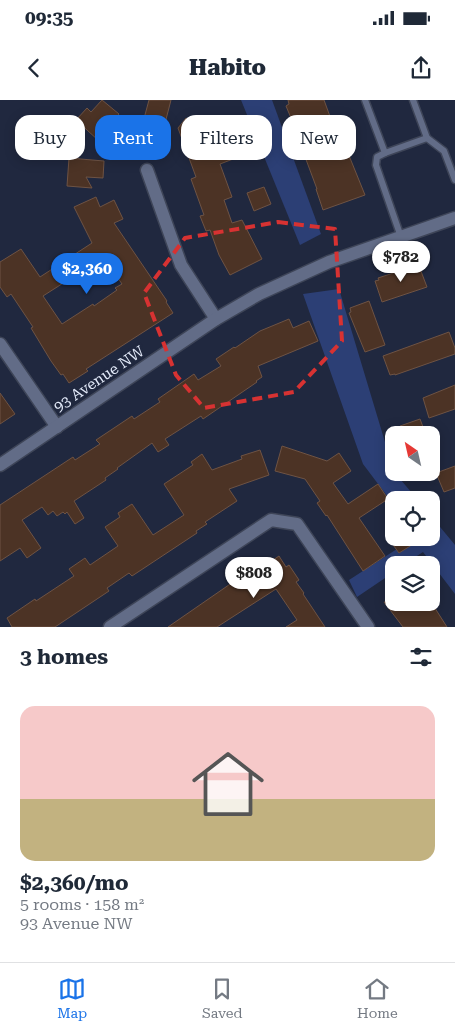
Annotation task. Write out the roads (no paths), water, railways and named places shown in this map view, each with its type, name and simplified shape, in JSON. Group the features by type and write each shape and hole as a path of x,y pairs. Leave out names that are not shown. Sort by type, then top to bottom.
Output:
{"street":[{"path":"146,170 181,265 216,319"},
{"name":"93 Avenue NW","path":"0,465 216,319 282,282 330,262 455,218"},
{"path":"0,344 57,427"},
{"path":"110,627 271,520 297,524 368,627"}],"lane":[{"path":"366,100 385,153"},
{"path":"413,100 427,138 444,152 455,180"},
{"path":"400,237 376,165 377,158 385,153 427,138"}]}
